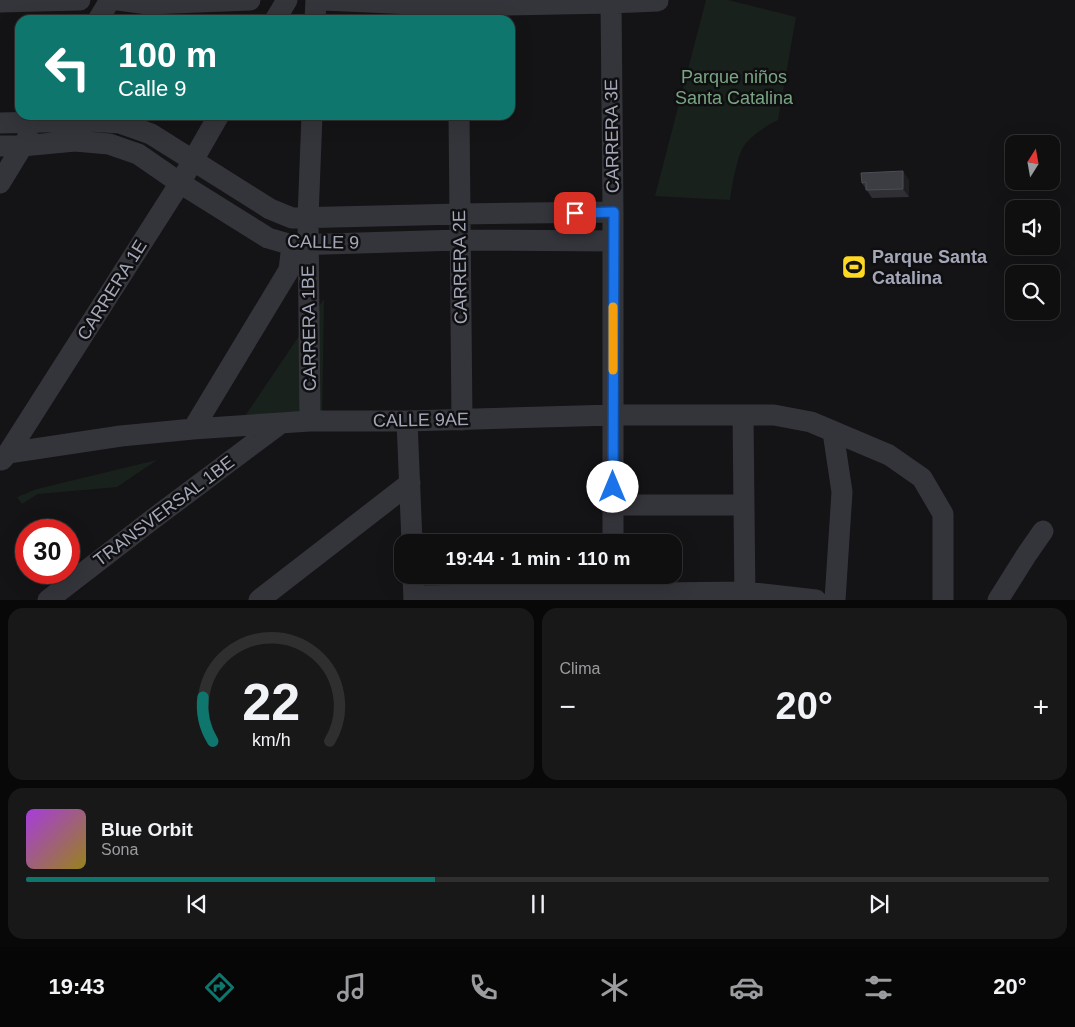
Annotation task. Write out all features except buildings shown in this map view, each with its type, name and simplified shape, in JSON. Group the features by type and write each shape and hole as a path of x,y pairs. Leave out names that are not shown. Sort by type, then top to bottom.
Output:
{"street":[{"path":"0,2 80,0"},
{"path":"101,15 110,0"},
{"path":"118,0 148,4 250,0"},
{"path":"278,15 287,0"},
{"path":"315,15 316,0"},
{"path":"323,0 458,9 658,1"},
{"name":"CARRERA 3E","path":"610,2 614,212 614,534"},
{"name":"CALLE 9","path":"0,123 29,120"},
{"path":"0,183 38,120"},
{"name":"CALLE 9","path":"64,120 120,123 151,134 270,208 292,218 614,212"},
{"name":"CARRERA 1E","path":"4,457 180,182 216,120"},
{"name":"CARRERA 1BE","path":"310,421 300,244 308,218 312,120"},
{"name":"CARRERA 2E","path":"459,120 462,420"},
{"name":"CALLE 9","path":"0,146 75,142 109,144 138,154 268,238 300,244 460,240 613,241"},
{"path":"193,429 289,270 300,244"},
{"name":"CALLE 9AE","path":"4,457 121,436 310,421 462,420 613,415 774,415 811,422 889,455 922,478 943,514 944,600"},
{"path":"743,415 745,596"},
{"path":"407,421 412,534"},
{"name":"TRANSVERSAL 1BE","path":"48,600 281,424"},
{"path":"834,432 842,492 834,600"},
{"path":"259,600 410,483"},
{"path":"613,505 744,505"},
{"path":"998,600 1043,531"},
{"path":"413,584 414,598 614,589 816,600"}],"green space":[{"name":"Parque niños Santa Catalina","path":"706,0 728,0 796,17 778,120 757,133 743,148 735,170 730,200 655,196"},
{"path":"324,299 322,424 241,422"},
{"path":"157,460 117,487 38,494 22,504 17,497 37,489"}],"slow traffic":[{"path":"613,307 613,370"}],"place":[{"name":"Parque Santa Catalina","path":"854,267"}],"route":[{"path":"575,213 614,212 613,487"}]}
